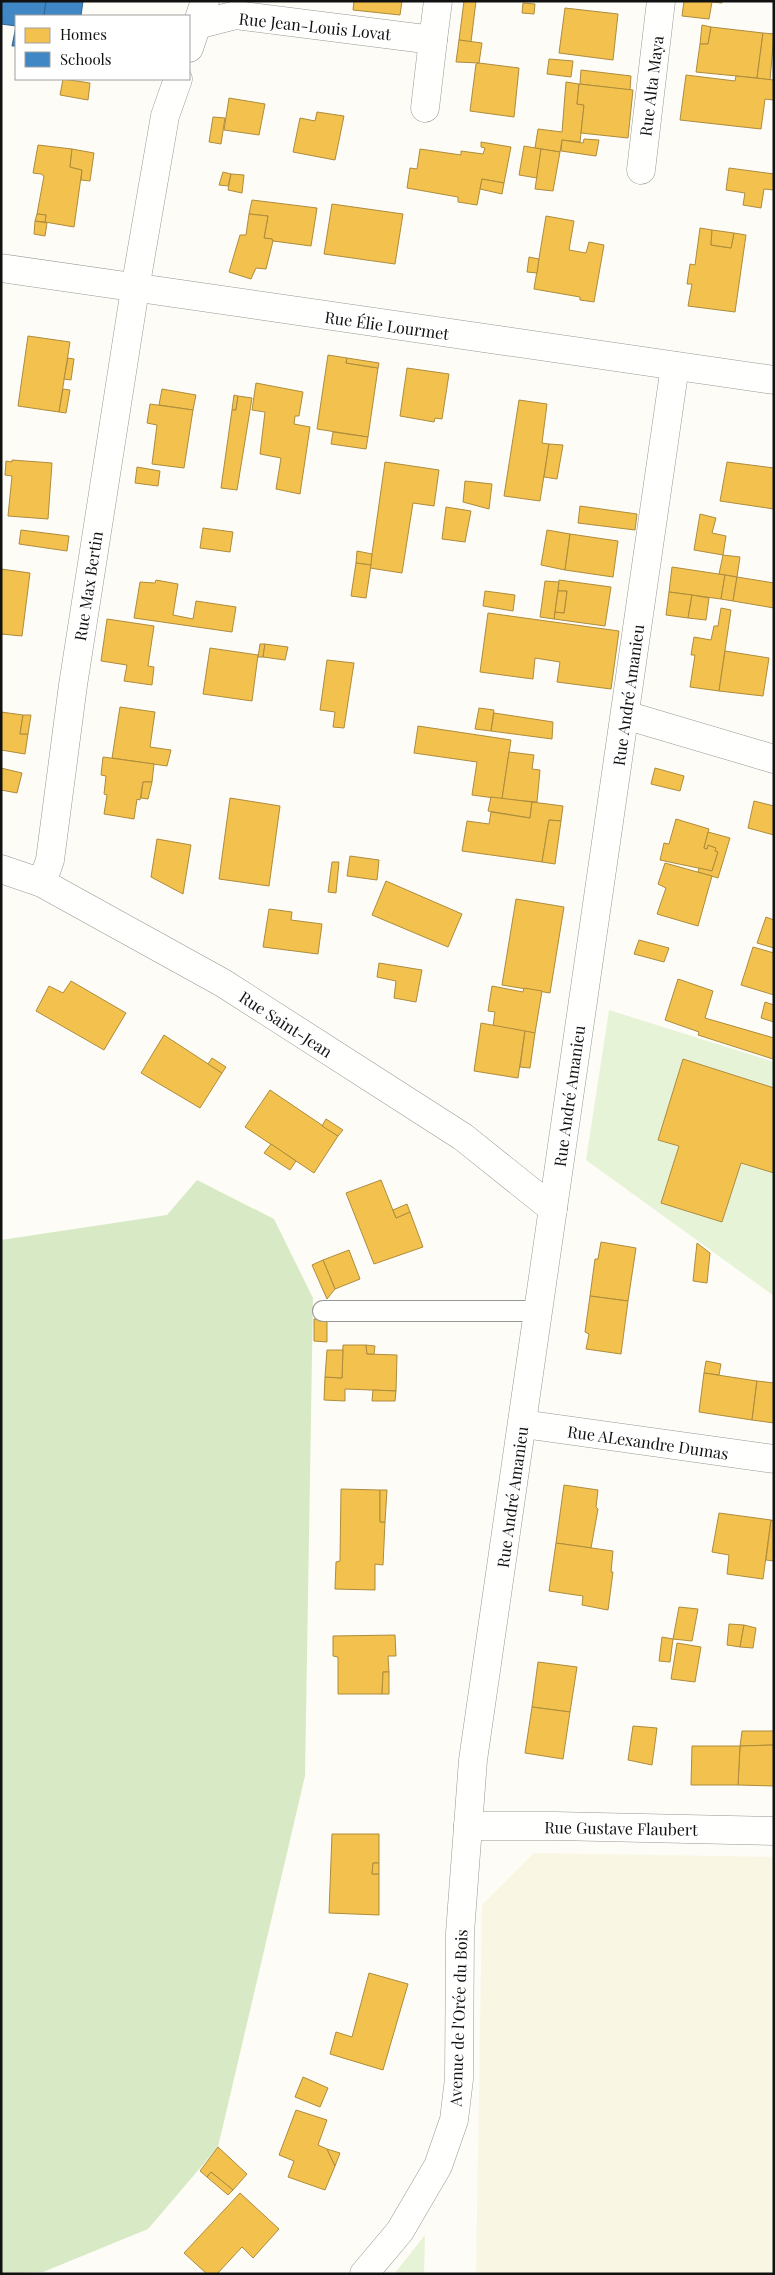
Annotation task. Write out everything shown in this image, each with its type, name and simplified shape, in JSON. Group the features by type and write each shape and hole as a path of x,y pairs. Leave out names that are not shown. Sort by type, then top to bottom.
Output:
{"street":[{"path":"425,108 438,1"},
{"name":"Rue Alta Maya","path":"640,170 661,1"},
{"name":"Rue Jean-Louis Lovat","path":"197,25 236,15 433,40"},
{"name":"Rue Max Bertin","path":"22,876 50,860 73,685 135,289 164,116 178,80"},
{"name":"Rue Élie Lourmet","path":"1,268 135,289 774,380"},
{"name":"Rue André Amanieu","path":"468,1826 473,1760 675,366"},
{"path":"625,715 774,759"},
{"name":"Rue Saint-Jean","path":"22,876 223,983 464,1137 553,1209"},
{"name":"Rue ALexandre Dumas","path":"522,1424 774,1459"},
{"name":"Rue Gustave Flaubert","path":"468,1826 774,1831"},
{"name":"Avenue de l'Orée du Bois","path":"364,2274 400,2231 438,2166 454,2120 459,2080 460,1933 468,1826"}],"lane":[{"path":"323,1311 538,1311"}],"shaded area":[{"path":"534,1853 774,1857 774,2274 476,2274 482,1905"}],"green space":[{"path":"609,1010 774,1062 774,1296 586,1160"},
{"path":"197,1180 274,1219 313,1298 305,1776 218,2147 148,2229 43,2272 1,2274 1,1240 167,1215"},
{"path":"425,2235 424,2274 394,2274 395,2273"}],"building: Homes":[{"path":"354,1 402,1 400,15 353,10"},
{"path":"464,1 476,1 471,42 459,40"},
{"path":"684,1 722,1 722,3 712,2 709,19 682,16"},
{"path":"523,3 535,4 534,14 522,13"},
{"path":"565,8 618,14 613,60 559,53"},
{"path":"702,25 711,27 708,44 700,44"},
{"path":"711,27 763,33 757,78 696,72 700,44 708,44"},
{"path":"763,33 774,34 770,80 757,78"},
{"path":"459,40 482,43 479,63 456,62"},
{"path":"549,59 573,61 571,77 547,74"},
{"path":"476,64 519,68 514,117 470,111"},
{"path":"581,70 631,76 630,90 580,84"},
{"path":"686,75 735,81 736,76 774,80 774,100 765,99 761,129 680,120"},
{"path":"63,80 90,83 88,100 60,95"},
{"path":"566,82 579,84 577,104 584,105 580,142 562,140 560,152 535,148 538,129 562,132"},
{"path":"579,84 633,90 628,138 581,133 584,105 577,104"},
{"path":"229,98 265,104 259,135 224,130"},
{"path":"317,112 344,116 335,160 293,152 300,118 315,121"},
{"path":"213,117 225,118 221,144 209,142"},
{"path":"584,139 599,140 596,156 561,151 562,140 583,143"},
{"path":"481,142 511,147 504,183 482,179 477,205 458,202 458,197 407,188 410,168 417,169 420,149 461,155 461,151 483,154 485,148 481,147"},
{"path":"38,145 72,149 70,167 82,170 74,227 45,222 46,215 37,214 44,176 33,173"},
{"path":"524,146 541,149 537,178 519,175"},
{"path":"72,149 94,153 90,181 81,180 82,170 70,167"},
{"path":"541,149 560,152 553,191 535,189"},
{"path":"729,168 774,174 774,190 764,189 761,208 743,205 745,193 726,190"},
{"path":"223,172 231,174 228,186 219,185"},
{"path":"231,174 244,175 242,193 228,190"},
{"path":"482,179 504,183 502,194 480,189"},
{"path":"252,200 317,208 311,246 264,238 268,216 249,214"},
{"path":"332,204 403,214 395,264 324,254"},
{"path":"37,214 46,215 45,222 35,221"},
{"path":"249,214 268,216 264,238 272,239 273,241 266,269 256,268 251,279 229,272 240,235 246,235"},
{"path":"546,216 574,221 569,250 586,253 589,242 604,245 594,302 580,300 580,297 534,289"},
{"path":"35,221 47,223 45,236 34,234"},
{"path":"700,228 712,230 711,245 731,248 734,233 746,235 735,312 688,306 692,284 687,284 690,264 695,265"},
{"path":"712,230 734,233 731,248 711,245"},
{"path":"529,257 539,259 537,273 527,272"},
{"path":"28,336 70,342 59,412 18,406"},
{"path":"328,355 347,358 346,363 378,368 368,437 317,429"},
{"path":"68,358 74,359 71,380 64,379"},
{"path":"347,358 379,363 378,368 346,363"},
{"path":"407,368 449,374 442,419 435,418 434,422 400,416"},
{"path":"256,383 303,392 299,416 295,416 294,424 310,427 300,494 276,489 281,458 260,454 265,412 252,410"},
{"path":"63,389 70,390 66,413 59,412"},
{"path":"162,389 196,395 193,410 159,405"},
{"path":"234,395 238,396 236,410 232,410"},
{"path":"238,396 252,398 237,490 221,488 232,410 236,410"},
{"path":"519,400 547,404 542,443 549,444 540,501 504,496"},
{"path":"150,404 193,410 184,468 152,464 157,425 147,423"},
{"path":"333,432 368,437 366,449 331,444"},
{"path":"549,444 563,445 557,479 544,477"},
{"path":"12,460 52,463 48,519 8,516 12,476 5,475 6,461 12,462"},
{"path":"385,462 439,470 434,506 413,503 402,573 370,568"},
{"path":"727,462 774,468 774,509 720,501"},
{"path":"137,467 160,471 158,486 135,483"},
{"path":"465,481 492,484 489,509 463,502"},
{"path":"580,506 637,514 635,530 578,523"},
{"path":"446,507 471,511 465,542 442,539"},
{"path":"700,514 716,518 712,533 726,536 723,555 694,550"},
{"path":"203,528 233,532 230,552 200,548"},
{"path":"21,530 69,536 67,551 19,544"},
{"path":"547,530 570,534 565,570 541,565"},
{"path":"570,534 618,541 613,577 565,570"},
{"path":"357,551 372,554 371,565 356,563"},
{"path":"723,555 740,557 737,577 719,574"},
{"path":"356,563 371,565 366,598 351,596"},
{"path":"672,567 725,575 721,599 669,592"},
{"path":"1,569 30,573 22,636 1,634"},
{"path":"725,575 737,577 733,601 721,599"},
{"path":"737,577 774,583 774,608 733,601"},
{"path":"156,580 178,584 173,615 193,619 196,601 236,607 232,632 134,618 140,582 155,583"},
{"path":"559,580 611,587 605,626 554,619 555,612 564,613 567,591 558,591"},
{"path":"545,581 559,582 554,619 540,617"},
{"path":"485,591 515,595 513,611 483,606"},
{"path":"558,591 567,591 564,613 555,612"},
{"path":"669,592 692,595 688,618 666,615"},
{"path":"692,595 709,598 706,620 688,618"},
{"path":"721,608 731,610 719,691 690,687 695,655 691,655 694,637 711,640 714,626 718,626"},
{"path":"488,613 619,631 611,689 557,682 560,662 535,658 533,679 480,672"},
{"path":"107,619 154,626 148,666 154,667 152,685 124,681 127,665 101,661"},
{"path":"260,644 265,644 263,657 258,657"},
{"path":"265,644 288,647 285,660 263,657"},
{"path":"210,648 258,655 252,701 203,694"},
{"path":"725,651 769,658 763,696 719,691"},
{"path":"327,660 354,663 344,728 333,727 335,712 320,710"},
{"path":"120,707 155,712 150,747 171,750 167,766 112,758"},
{"path":"479,708 494,710 491,731 475,729"},
{"path":"1,712 23,715 20,734 28,734 25,754 1,750"},
{"path":"494,713 553,722 552,739 491,731"},
{"path":"23,715 31,715 28,734 20,734"},
{"path":"418,726 511,740 502,799 472,795 477,762 414,753"},
{"path":"509,752 534,755 532,769 540,770 537,802 502,799"},
{"path":"103,757 154,764 152,782 143,782 140,800 137,799 134,819 104,814 107,795 104,794 106,776 101,775"},
{"path":"1,768 22,773 17,793 1,790"},
{"path":"655,768 684,776 680,791 651,784"},
{"path":"143,782 152,782 148,799 141,798"},
{"path":"491,797 532,802 530,818 488,811"},
{"path":"230,798 280,806 269,886 219,879"},
{"path":"754,801 774,806 774,835 748,828"},
{"path":"532,802 563,806 561,821 549,820 542,862 462,851 467,821 489,824 491,812 530,818"},
{"path":"676,819 709,829 704,848 707,849 708,845 716,848 715,851 718,852 712,871 660,860 664,843 669,844"},
{"path":"549,820 561,821 555,864 542,862"},
{"path":"708,832 730,838 718,878 698,872 699,868 712,871 718,852 715,851 716,848 708,845 707,849 704,848"},
{"path":"157,839 191,845 183,894 151,877"},
{"path":"350,856 379,860 377,880 347,876"},
{"path":"332,862 339,862 336,893 328,892"},
{"path":"665,863 712,876 698,926 657,914 666,888 658,884"},
{"path":"386,881 462,914 448,947 372,915"},
{"path":"516,899 564,907 550,993 502,985"},
{"path":"269,909 292,912 291,920 322,924 318,954 263,947"},
{"path":"766,917 774,920 774,948 757,943"},
{"path":"639,940 669,948 664,962 634,954"},
{"path":"753,947 774,953 774,995 741,985"},
{"path":"379,963 422,970 416,1002 394,998 396,981 377,977"},
{"path":"678,979 713,991 705,1018 774,1038 773,1059 698,1035 699,1032 665,1020"},
{"path":"71,981 126,1013 104,1050 36,1011 49,986 63,993"},
{"path":"492,986 523,992 524,988 542,991 535,1033 493,1026 495,1012 488,1011"},
{"path":"765,1002 774,1005 774,1022 761,1018"},
{"path":"481,1023 525,1031 518,1078 474,1071"},
{"path":"525,1031 535,1033 530,1068 520,1067"},
{"path":"164,1035 222,1073 200,1108 141,1073"},
{"path":"212,1058 226,1067 222,1073 208,1064"},
{"path":"683,1059 774,1088 774,1173 741,1163 722,1222 661,1203 679,1146 658,1140"},
{"path":"270,1090 338,1136 314,1173 245,1127"},
{"path":"326,1119 343,1130 338,1136 322,1126"},
{"path":"271,1144 296,1161 290,1170 264,1153"},
{"path":"381,1180 396,1218 410,1212 423,1247 374,1264 346,1193"},
{"path":"407,1204 410,1212 396,1218 393,1210"},
{"path":"601,1242 636,1248 628,1301 590,1296 595,1259 598,1259"},
{"path":"697,1243 710,1253 707,1283 693,1281"},
{"path":"349,1250 360,1279 335,1289 323,1260"},
{"path":"323,1260 335,1289 327,1299 312,1265"},
{"path":"590,1296 628,1301 621,1354 586,1349 589,1334 585,1332"},
{"path":"314,1319 327,1320 327,1342 314,1341"},
{"path":"343,1345 366,1345 367,1354 397,1355 396,1391 345,1389 345,1401 324,1400 325,1377 342,1378"},
{"path":"366,1345 375,1346 374,1354 367,1354"},
{"path":"327,1350 343,1350 342,1378 325,1377"},
{"path":"706,1361 721,1364 719,1375 704,1373"},
{"path":"704,1373 757,1381 752,1420 699,1412"},
{"path":"757,1381 774,1383 774,1423 752,1420"},
{"path":"373,1390 396,1391 395,1401 372,1401"},
{"path":"564,1485 598,1490 596,1507 598,1509 591,1548 556,1543"},
{"path":"341,1489 380,1490 380,1522 385,1522 383,1565 375,1564 375,1590 335,1589 336,1562 340,1561"},
{"path":"380,1490 387,1490 385,1522 380,1522"},
{"path":"719,1513 771,1520 763,1579 727,1574 729,1555 712,1552"},
{"path":"771,1520 774,1521 774,1561 766,1560"},
{"path":"556,1543 613,1551 611,1572 613,1572 608,1610 582,1605 583,1596 549,1591"},
{"path":"679,1607 698,1609 692,1641 673,1639"},
{"path":"729,1624 744,1625 740,1647 727,1645"},
{"path":"744,1625 756,1628 753,1648 740,1647"},
{"path":"395,1635 396,1656 388,1656 389,1672 383,1672 382,1694 338,1694 338,1657 333,1656 333,1636"},
{"path":"662,1637 673,1639 670,1662 659,1661"},
{"path":"677,1643 701,1647 695,1682 671,1679"},
{"path":"538,1662 577,1667 570,1712 532,1707"},
{"path":"383,1672 389,1672 389,1694 382,1694"},
{"path":"532,1707 570,1712 563,1759 525,1753"},
{"path":"633,1726 657,1728 652,1765 628,1760"},
{"path":"742,1731 774,1731 774,1745 740,1746"},
{"path":"774,1745 774,1786 738,1785 740,1746"},
{"path":"692,1746 740,1746 738,1785 691,1785"},
{"path":"332,1834 379,1834 379,1863 373,1863 372,1874 379,1874 379,1915 329,1913"},
{"path":"373,1863 379,1863 379,1874 372,1874"},
{"path":"369,1973 408,1984 383,2070 330,2054 336,2032 352,2037"},
{"path":"303,2077 328,2088 320,2107 295,2097"},
{"path":"296,2110 327,2120 318,2145 327,2149 335,2166 325,2190 288,2177 294,2161 279,2155"},
{"path":"218,2147 247,2174 233,2190 211,2172 207,2177 200,2171"},
{"path":"327,2149 340,2153 335,2166"},
{"path":"211,2172 233,2190 228,2195 207,2177"},
{"path":"240,2193 279,2229 253,2258 242,2247 217,2274 207,2274 184,2253"}],"building: Schools":[{"path":"1,1 46,1 44,15 15,15 15,26 1,24"},
{"path":"46,1 83,1 81,15 44,15"},
{"path":"15,31 15,46 12,46"}]}
